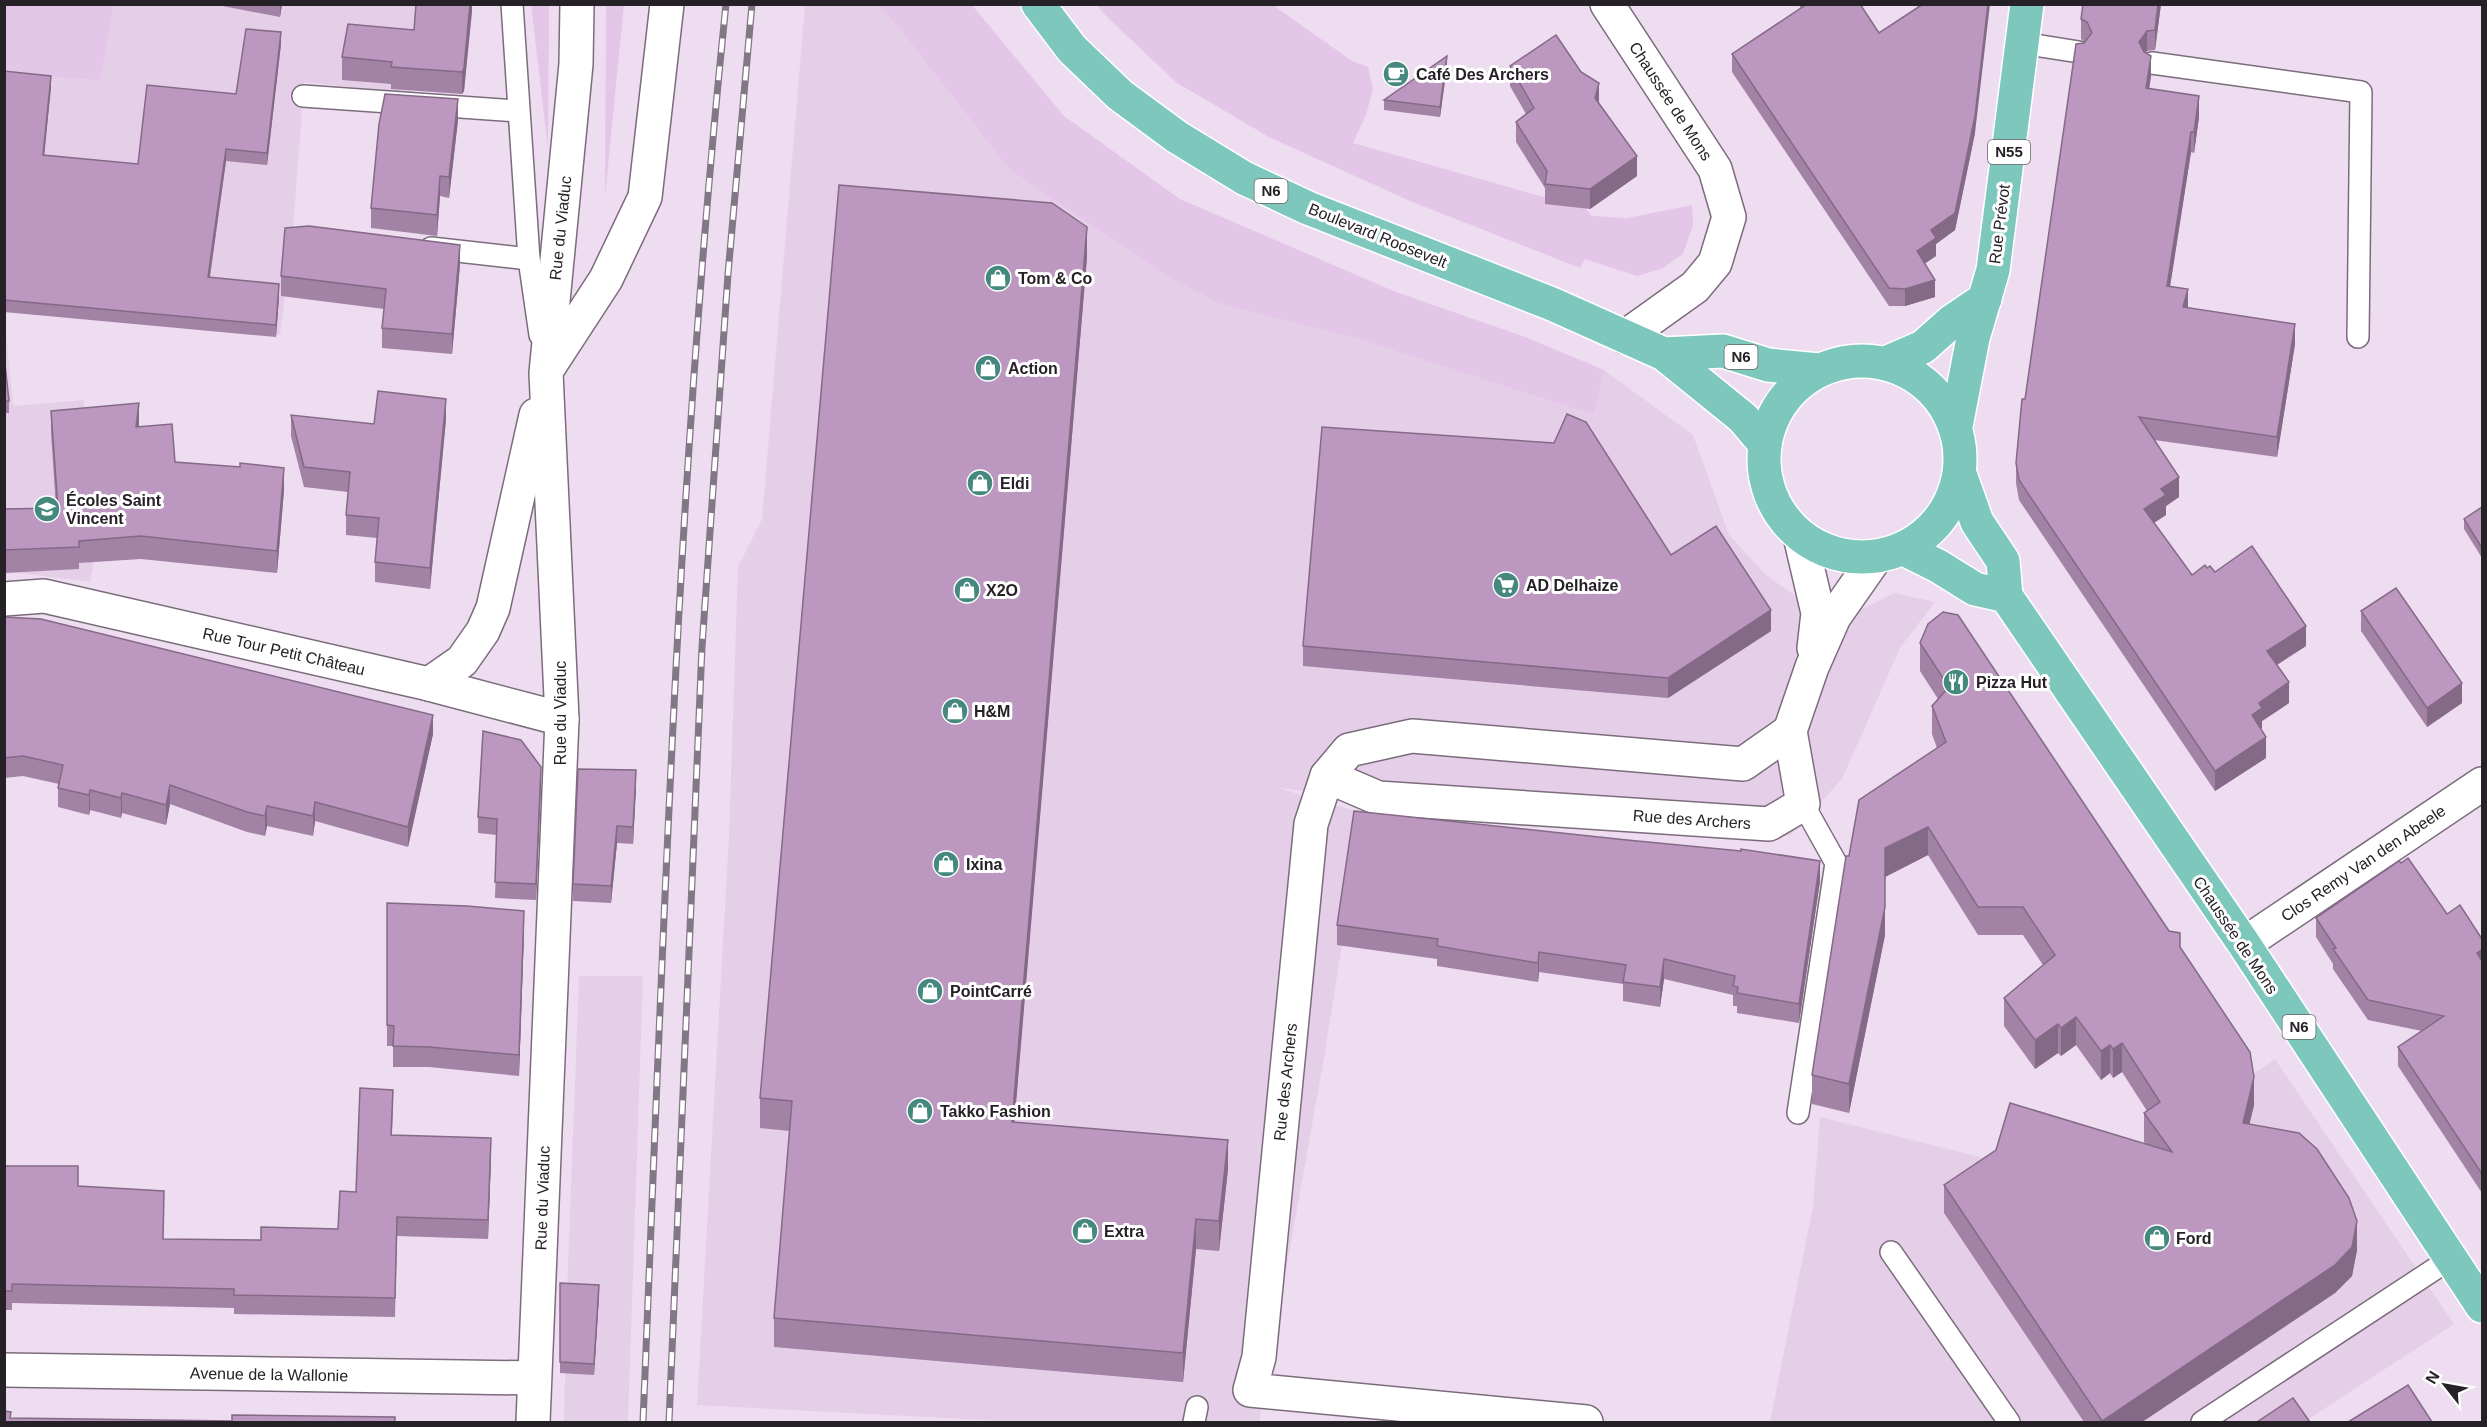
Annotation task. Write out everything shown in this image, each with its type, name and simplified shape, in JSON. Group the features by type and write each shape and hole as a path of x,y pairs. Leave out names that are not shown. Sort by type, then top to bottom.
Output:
{"main road":[{"name":"Boulevard Roosevelt","path":"1038,4 1072,49 1120,95 1177,137 1244,178 1308,208 1552,304 1664,354 1743,418 1765,444"},
{"name":"Rue Prévot","path":"1956,426 1964,375 1994,270 2027,4"},
{"path":"1886,363 1923,347 1951,322 1984,299"},
{"name":"Boulevard Roosevelt","path":"1664,354 1723,351 1768,365 1819,370"},
{"path":"1890,553 1931,531 1950,504 1960,474 1960,450 1956,426 1944,404 1928,386 1909,372 1886,363 1863,360 1819,370 1799,383 1783,401 1771,421 1765,444 1764,472 1772,500 1784,519 1800,536 1822,550 1849,557 1890,553 1938,566 1975,589 2006,596"},
{"name":"Chaussée de Mons","path":"1960,474 1977,522 2003,561 2006,596 2244,944 2482,1306"}],"street":[{"name":"Rue du Viaduc","path":"533,1422 562,719 546,373 576,63 577,4"},
{"path":"429,684 462,661 483,631 493,608 546,373 606,279 645,197 668,4"},
{"name":"Chaussée de Mons","path":"1607,4 1715,169 1729,217 1715,263 1695,287 1625,337"},
{"path":"1800,536 1818,613 1812,667"},
{"path":"1803,804 1790,731 1812,667 1834,617 1890,553"},
{"name":"Rue Tour Petit Château","path":"4,599 44,596 429,684 562,719"},
{"name":"Rue des Archers","path":"1586,1422 1250,1390 1259,1357 1311,824 1327,776 1349,750 1412,736 1743,764 1790,731"},
{"name":"Rue des Archers","path":"1327,776 1378,798 1769,824 1803,804"},
{"name":"Clos Remy Van den Abeele","path":"2244,944 2482,784"},
{"name":"Avenue de la Wallonie","path":"4,1370 534,1378"}],"lane":[{"path":"512,4 529,259 546,373"},
{"path":"2022,43 2079,52"},
{"path":"2152,63 2361,92 2358,337"},
{"path":"303,96 518,111"},
{"path":"410,246 529,259"},
{"path":"1797,1113 1836,863 1803,804"},
{"path":"1891,1252 2008,1422"},
{"path":"2202,1422 2450,1259"}],"shaded area":[{"path":"4,5 114,5 100,81 5,72"},
{"path":"114,5 420,5 410,94 304,82 294,218 280,335 5,309 4,72 100,81"},
{"path":"531,5 549,5 548,148"},
{"path":"606,5 624,5 605,196"},
{"path":"805,5 878,5 903,33 1009,169 1163,274 1218,303 1361,340 1594,415 1604,370 1693,435 1729,535 1766,575 1801,600 1856,612 1894,593 1935,602 1900,648 1842,779 1791,835 1752,840 1278,788 1366,814 1361,827 1324,1058 1259,1422 1023,1422 697,1405 729,835 738,567 762,519"},
{"path":"878,5 972,5 1064,116 1180,199 1396,292 1528,338 1604,370 1594,415 1361,340 1218,303 1163,274 1009,169 903,33"},
{"path":"1097,5 1273,5 1352,61 1368,67 1373,89 1366,115 1353,143 1586,209 1592,216 1627,218 1692,205 1693,225 1683,254 1663,268 1637,276 1585,259 1580,268 1410,201 1269,137 1177,83"},
{"name":"Écoles Saint Vincent","path":"4,313 13,406 84,400 84,450 93,568 90,582 19,573 5,574"},
{"path":"579,976 643,976 628,1422 564,1422"},
{"path":"2275,1059 2454,1324 2304,1422 1770,1422 1813,1206 1820,1117 2092,1185"}],"building":[{"path":"416,4 470,4 462,72 391,67 392,62 342,57 348,24 414,30"},
{"path":"1807,4 1860,4 1879,33 1923,4 1988,4 1975,116 1955,213 1931,230 1936,238 1917,251 1935,280 1905,289 1889,288 1732,54"},
{"path":"2083,4 2158,4 2155,30 2147,31 2139,42 2144,52 2151,56 2146,88 2199,96 2194,132 2191,132 2167,286 2188,289 2183,307 2295,324 2277,437 2139,417 2179,477 2161,489 2166,495 2144,509 2192,575 2205,565 2207,568 2210,566 2215,572 2252,546 2306,626 2267,651 2289,682 2259,703 2262,708 2252,715 2266,737 2215,771 2019,480 2016,463 2022,399 2025,399 2076,44 2084,43 2092,33 2087,22 2081,19"},
{"path":"246,29 281,32 267,153 226,149 208,277 279,284 276,325 4,300 4,71 51,76 43,155 138,164 147,85 236,94"},
{"path":"1556,35 1581,72 1599,83 1595,98 1637,156 1590,189 1545,184 1547,171 1516,122 1534,108 1510,66"},
{"path":"1447,56 1440,107 1384,100"},
{"path":"385,94 458,99 449,177 440,176 437,215 371,208 379,124"},
{"path":"839,185 1052,203 1087,227 1012,1122 1228,1140 1219,1221 1196,1219 1183,1353 774,1318 792,1101 760,1098"},
{"path":"309,226 460,245 452,334 382,328 386,289 281,276 285,228"},
{"path":"4,355 9,401 4,401"},
{"path":"378,391 446,399 430,568 375,562 379,518 346,515 350,472 304,467 291,415 374,424"},
{"path":"139,403 136,427 172,424 175,462 240,467 240,463 284,468 277,551 141,536 79,541 79,547 4,550 4,509 58,508 51,411"},
{"path":"1567,414 1586,422 1671,555 1716,526 1771,610 1668,678 1303,646 1322,427 1554,443"},
{"path":"2482,507 2482,548 2464,519"},
{"path":"2396,588 2462,683 2427,708 2361,611"},
{"path":"1943,612 1958,615 2169,931 2180,933 2180,947 2250,1052 2254,1077 2243,1123 2299,1133 2317,1149 2349,1198 2357,1221 2352,1247 2335,1265 2102,1421 1944,1185 1996,1150 2010,1103 2172,1152 2144,1113 2160,1102 2122,1043 2113,1049 2110,1045 2101,1051 2076,1017 2061,1028 2058,1024 2035,1040 2004,998 2055,955 2023,907 1978,907 1928,827 1885,848 1885,907 1849,1084 1812,1075 1846,856 1849,856 1859,800 1946,742 1932,706 1949,687 1920,643 1928,624"},
{"path":"4,617 41,619 433,715 408,827 315,802 313,816 267,806 265,816 170,785 166,805 122,793 121,798 90,790 89,795 58,788 63,765 23,756 4,758"},
{"path":"483,731 521,740 541,767 536,884 495,882 497,819 478,817"},
{"path":"578,769 636,770 633,827 617,826 611,886 573,884"},
{"path":"1354,811 1627,840 1741,851 1741,849 1820,861 1799,1004 1737,993 1738,987 1733,986 1735,976 1664,959 1660,987 1623,982 1626,965 1539,952 1538,963 1437,946 1438,939 1337,925"},
{"path":"2408,858 2447,914 2460,905 2482,939 2482,950 2477,953 2482,961 2482,1174 2398,1047 2444,1016 2368,1000 2333,949 2336,948 2316,918 2399,861 2401,863"},
{"path":"387,903 524,911 519,1055 393,1046 394,1026 387,1025"},
{"path":"360,1088 393,1090 391,1135 491,1138 488,1220 397,1217 395,1298 234,1295 234,1289 12,1284 12,1291 4,1291 4,1166 78,1166 78,1186 164,1191 163,1239 261,1240 261,1227 338,1229 340,1191 356,1192"},
{"path":"560,1283 599,1285 594,1364 560,1362"},
{"path":"2408,1385 2432,1422 2348,1422"},
{"path":"2293,1398 2310,1422 2257,1422"},
{"path":"4,1411 11,1412 10,1418 232,1421 232,1415 395,1417 395,1422 4,1422"}],"railway":[{"path":"643,1422 665,890 683,535 709,181 726,4"},
{"path":"669,1422 702,647 728,274 752,4"}],"place":[{"name":"Café Des Archers","path":"1396,74"},
{"name":"Tom & Co","path":"998,278"},
{"name":"Action","path":"988,368"},
{"name":"Eldi","path":"980,483"},
{"name":"Écoles Saint Vincent","path":"47,509"},
{"name":"AD Delhaize","path":"1506,585"},
{"name":"X2O","path":"967,590"},
{"name":"Pizza Hut","path":"1956,682"},
{"name":"H&M","path":"955,711"},
{"name":"Ixina","path":"946,864"},
{"name":"PointCarré","path":"930,991"},
{"name":"Takko Fashion","path":"920,1111"},
{"name":"Extra","path":"1085,1231"},
{"name":"Ford","path":"2157,1238"}]}
